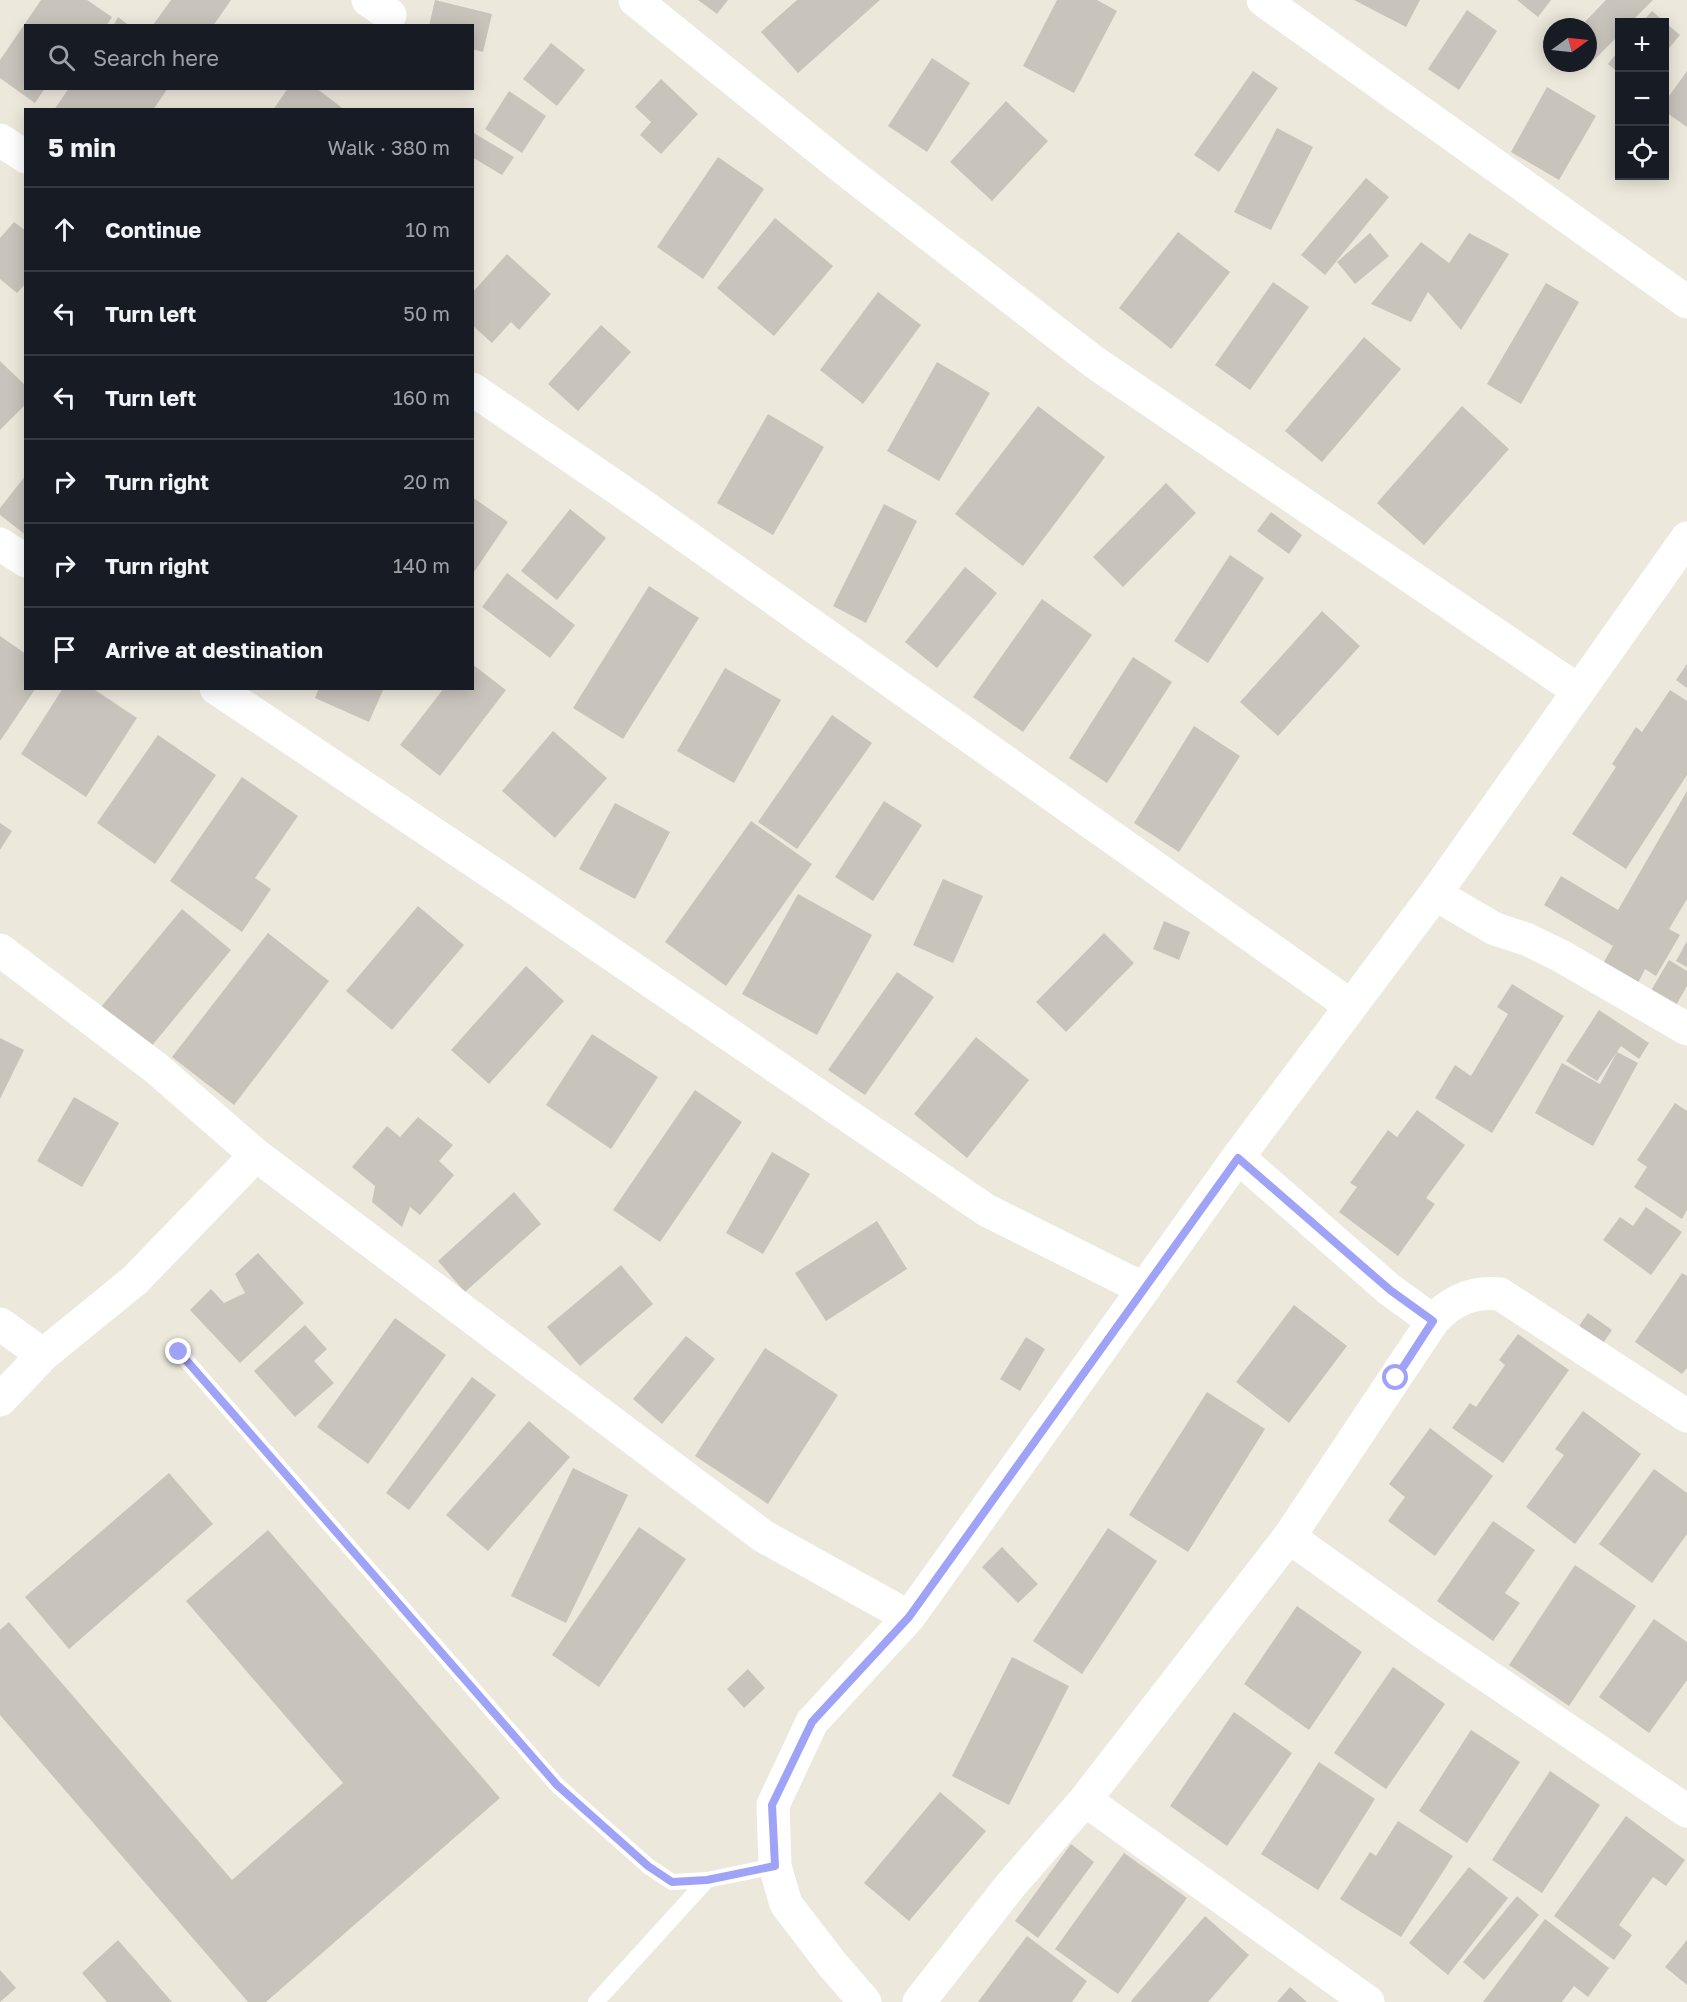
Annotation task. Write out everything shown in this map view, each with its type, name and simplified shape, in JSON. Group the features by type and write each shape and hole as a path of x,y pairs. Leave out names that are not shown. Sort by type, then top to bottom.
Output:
{"street":[{"path":"635,0 843,168 1094,362 1579,691"},
{"path":"1263,0 1687,302"},
{"path":"0,140 24,156"},
{"path":"474,390 656,515 1351,1006"},
{"path":"866,2002 832,1964 786,1904 775,1866 772,1805 812,1722 909,1617 1238,1158 1435,894 1687,538"},
{"path":"0,544 24,560"},
{"path":"219,690 538,904 986,1210 1144,1289"},
{"path":"1435,894 1495,929 1526,939 1561,956 1687,1029"},
{"path":"0,950 156,1068 255,1155 763,1536 909,1617"},
{"path":"0,1400 44,1355 135,1280 255,1155"},
{"path":"1238,1158 1390,1290 1433,1321"},
{"path":"919,2002 1010,1887 1084,1800 1289,1537 1433,1321 1442,1311 1467,1296 1484,1292 1500,1294 1687,1416"},
{"path":"0,1324 44,1355"},
{"path":"1289,1537 1427,1635 1687,1811"},
{"path":"1084,1800 1368,2002"}],"lane":[{"path":"179,1352 557,1785 648,1866 672,1882 707,1880 775,1866"},
{"path":"596,2002 707,1880"}],"building":[{"path":"41,0 87,0 112,17 107,24 25,24"},
{"path":"171,0 231,0 214,24 154,24"},
{"path":"435,0 492,14 483,52 474,50 474,24 429,24"},
{"path":"698,0 728,0 717,14"},
{"path":"797,0 880,0 798,73 761,32"},
{"path":"1057,0 1097,0 1117,11 1074,93 1023,66"},
{"path":"1354,0 1420,0 1406,27"},
{"path":"1517,0 1551,0 1538,17"},
{"path":"1606,0 1653,0 1635,18 1615,18 1615,39 1597,57 1597,18 1589,18"},
{"path":"1467,10 1497,31 1459,90 1428,69"},
{"path":"1652,11 1660,18 1646,18"},
{"path":"118,17 127,24 114,24"},
{"path":"24,25 24,90 44,90 35,103 0,78 0,60"},
{"path":"1669,26 1680,35 1669,48"},
{"path":"551,43 585,70 557,106 523,79"},
{"path":"1615,55 1615,70 1608,64"},
{"path":"932,58 970,83 927,152 888,126"},
{"path":"1253,71 1278,88 1219,172 1194,155"},
{"path":"1687,71 1687,127 1669,114 1669,96"},
{"path":"661,79 698,114 661,154 640,135 651,122 635,107"},
{"path":"1547,87 1596,116 1559,180 1511,152"},
{"path":"68,90 167,90 154,108 55,108"},
{"path":"287,90 319,90 342,108 274,108"},
{"path":"509,91 546,116 522,153 485,129"},
{"path":"1006,101 1048,141 992,201 950,162"},
{"path":"1277,128 1313,147 1271,230 1234,212"},
{"path":"474,133 514,157 502,175 474,158"},
{"path":"718,157 764,189 703,279 657,247"},
{"path":"1366,178 1389,197 1325,275 1301,255"},
{"path":"775,218 833,266 774,336 717,288"},
{"path":"14,222 24,230 24,285 17,293 0,279 0,238"},
{"path":"1178,232 1230,272 1171,349 1119,308"},
{"path":"1370,233 1389,256 1355,284 1337,262"},
{"path":"1469,233 1509,254 1461,330 1428,292 1411,322 1371,304 1421,242 1449,263"},
{"path":"507,254 551,294 519,330 511,322 492,343 474,327 474,291"},
{"path":"1273,282 1309,307 1250,390 1215,365"},
{"path":"1546,283 1579,302 1521,404 1487,384"},
{"path":"878,292 921,325 863,404 820,370"},
{"path":"601,325 631,352 578,411 548,384"},
{"path":"1364,337 1401,369 1322,462 1285,431"},
{"path":"0,361 24,384 24,406 0,430"},
{"path":"937,362 990,393 939,481 887,451"},
{"path":"1038,406 1105,457 1023,566 955,514"},
{"path":"1462,406 1509,449 1424,545 1377,503"},
{"path":"768,414 824,447 773,535 717,503"},
{"path":"24,478 24,533 0,515 0,508"},
{"path":"1166,483 1196,513 1123,587 1093,557"},
{"path":"474,498 508,522 474,572"},
{"path":"884,504 917,521 866,623 833,606"},
{"path":"570,509 606,538 557,600 521,571"},
{"path":"1271,512 1302,535 1289,554 1257,531"},
{"path":"1230,555 1264,578 1208,663 1174,641"},
{"path":"965,567 997,593 937,668 905,642"},
{"path":"507,573 575,625 550,658 482,607"},
{"path":"649,586 699,618 623,739 573,708"},
{"path":"1042,599 1092,635 1023,732 973,697"},
{"path":"1322,611 1360,646 1278,736 1240,702"},
{"path":"0,636 24,653 24,690 35,690 0,741"},
{"path":"1133,657 1172,682 1107,783 1069,758"},
{"path":"1687,664 1687,688 1676,680"},
{"path":"474,666 506,690 440,776 400,745 442,690 474,690"},
{"path":"725,668 781,700 734,783 677,751"},
{"path":"62,690 95,690 137,718 86,797 21,754"},
{"path":"318,690 383,690 369,722 315,698"},
{"path":"1670,690 1687,701 1687,775 1626,869 1572,834 1616,767 1612,764 1636,727 1642,732"},
{"path":"832,715 872,743 797,849 758,822"},
{"path":"1194,726 1240,756 1179,852 1134,823"},
{"path":"553,731 607,778 555,838 502,791"},
{"path":"158,735 216,775 155,864 97,823"},
{"path":"242,777 298,816 255,878 271,889 242,932 170,881"},
{"path":"1687,791 1687,899 1669,929 1680,935 1656,976 1645,969 1636,987 1601,967 1613,946 1544,905 1561,876 1618,910"},
{"path":"884,801 922,825 873,901 835,877"},
{"path":"615,803 670,832 635,899 579,869"},
{"path":"751,821 812,864 726,986 665,942"},
{"path":"0,823 12,831 0,850"},
{"path":"943,879 983,896 953,963 913,945"},
{"path":"798,894 872,935 817,1035 742,994"},
{"path":"418,906 464,945 392,1030 346,991"},
{"path":"182,909 231,950 150,1048 101,1007"},
{"path":"1164,921 1190,932 1179,960 1153,949"},
{"path":"268,933 329,981 234,1105 172,1057"},
{"path":"1104,933 1134,963 1066,1032 1036,1002"},
{"path":"1687,941 1687,967 1676,961"},
{"path":"1669,960 1687,971 1687,986 1671,1014 1646,999"},
{"path":"526,966 564,1001 489,1084 451,1050"},
{"path":"897,972 934,997 865,1095 828,1070"},
{"path":"1512,984 1564,1016 1492,1133 1435,1098 1455,1065 1471,1076 1508,1014 1497,1007"},
{"path":"1599,1010 1649,1043 1639,1059 1621,1046 1597,1081 1566,1061"},
{"path":"592,1034 658,1077 611,1149 546,1105"},
{"path":"976,1037 1029,1080 967,1158 914,1114"},
{"path":"0,1038 24,1050 0,1099"},
{"path":"1617,1052 1638,1063 1593,1146 1535,1113 1562,1063 1600,1084"},
{"path":"695,1090 742,1122 660,1242 613,1210"},
{"path":"74,1097 119,1123 82,1187 37,1161"},
{"path":"1675,1103 1687,1111 1687,1210 1682,1219 1634,1187 1647,1167 1637,1160"},
{"path":"1417,1110 1465,1145 1426,1198 1435,1204 1398,1256 1339,1212 1357,1187 1350,1183 1388,1130 1397,1137"},
{"path":"418,1117 453,1145 439,1161 454,1175 420,1215 410,1207 402,1227 372,1202 375,1186 352,1167 387,1126 400,1137"},
{"path":"772,1152 810,1174 763,1254 726,1233"},
{"path":"514,1192 541,1224 465,1292 438,1261"},
{"path":"1646,1207 1682,1232 1651,1275 1603,1240 1620,1217 1633,1226"},
{"path":"877,1221 907,1269 826,1321 795,1273"},
{"path":"258,1253 304,1303 240,1363 190,1310 211,1289 224,1303 245,1293 235,1274"},
{"path":"621,1265 653,1304 580,1366 547,1327"},
{"path":"1682,1273 1687,1276 1687,1368 1682,1374 1635,1342"},
{"path":"1294,1305 1347,1346 1289,1423 1236,1382"},
{"path":"1588,1313 1612,1330 1601,1346 1577,1329"},
{"path":"395,1318 446,1355 368,1464 317,1427"},
{"path":"305,1325 327,1349 314,1361 334,1383 295,1417 254,1371"},
{"path":"1518,1334 1569,1370 1503,1463 1452,1428 1470,1403 1476,1407 1505,1365 1499,1360"},
{"path":"686,1336 715,1359 662,1424 633,1399"},
{"path":"1026,1337 1045,1349 1020,1391 1000,1379"},
{"path":"765,1348 838,1395 768,1504 695,1456"},
{"path":"472,1377 496,1395 409,1510 386,1493"},
{"path":"1207,1392 1265,1429 1188,1552 1129,1515"},
{"path":"1583,1411 1641,1454 1575,1544 1526,1507 1564,1455 1555,1449"},
{"path":"529,1421 570,1457 488,1551 446,1515"},
{"path":"1430,1428 1493,1476 1435,1556 1388,1521 1405,1497 1389,1484"},
{"path":"573,1468 628,1495 566,1623 511,1596"},
{"path":"1654,1469 1687,1493 1687,1534 1652,1583 1599,1544"},
{"path":"169,1473 213,1524 69,1649 25,1597"},
{"path":"1493,1521 1535,1550 1505,1593 1520,1603 1493,1641 1437,1601"},
{"path":"639,1527 686,1559 599,1687 552,1655"},
{"path":"1108,1528 1157,1561 1082,1674 1033,1641"},
{"path":"268,1530 500,1798 266,2002 248,2002 0,1715 0,1630 9,1622 232,1880 343,1783 186,1601"},
{"path":"1002,1547 1038,1584 1018,1603 982,1567"},
{"path":"1575,1565 1636,1606 1569,1706 1509,1665"},
{"path":"1297,1606 1362,1652 1309,1730 1244,1684"},
{"path":"1654,1619 1687,1642 1687,1680 1649,1733 1599,1697"},
{"path":"1012,1657 1069,1686 1009,1805 952,1776"},
{"path":"1393,1667 1445,1704 1386,1789 1334,1753"},
{"path":"748,1669 765,1688 744,1708 727,1689"},
{"path":"1234,1712 1292,1753 1227,1846 1170,1806"},
{"path":"1471,1730 1520,1762 1467,1843 1419,1811"},
{"path":"1319,1762 1375,1799 1318,1890 1261,1854"},
{"path":"1550,1771 1600,1805 1542,1893 1492,1860"},
{"path":"940,1792 986,1831 909,1921 864,1883"},
{"path":"1626,1816 1685,1860 1666,1886 1653,1877 1619,1925 1632,1935 1614,1960 1554,1916"},
{"path":"1398,1821 1453,1856 1401,1937 1340,1899 1370,1852 1376,1856"},
{"path":"1071,1844 1094,1862 1038,1938 1015,1921"},
{"path":"1124,1853 1187,1898 1118,1994 1055,1949"},
{"path":"1469,1867 1508,1898 1448,1975 1409,1943"},
{"path":"1517,1896 1539,1915 1484,1980 1463,1962"},
{"path":"1205,1916 1249,1955 1208,2002 1132,2002 1131,2001"},
{"path":"1545,1919 1609,1968 1588,1997 1574,1986 1562,2002 1483,2002"},
{"path":"1027,1936 1087,1981 1072,2002 978,2002"},
{"path":"118,1940 172,2002 107,2002 82,1973"},
{"path":"1687,1940 1687,1985 1665,1967"},
{"path":"0,1970 16,1988 0,2002"},
{"path":"1290,1987 1307,2002 1277,2002"}],"route":[{"path":"179,1352 557,1785 648,1866 672,1882 707,1880 775,1866 772,1805 812,1722 909,1617 1238,1158 1390,1290 1433,1321 1396,1378"}]}
